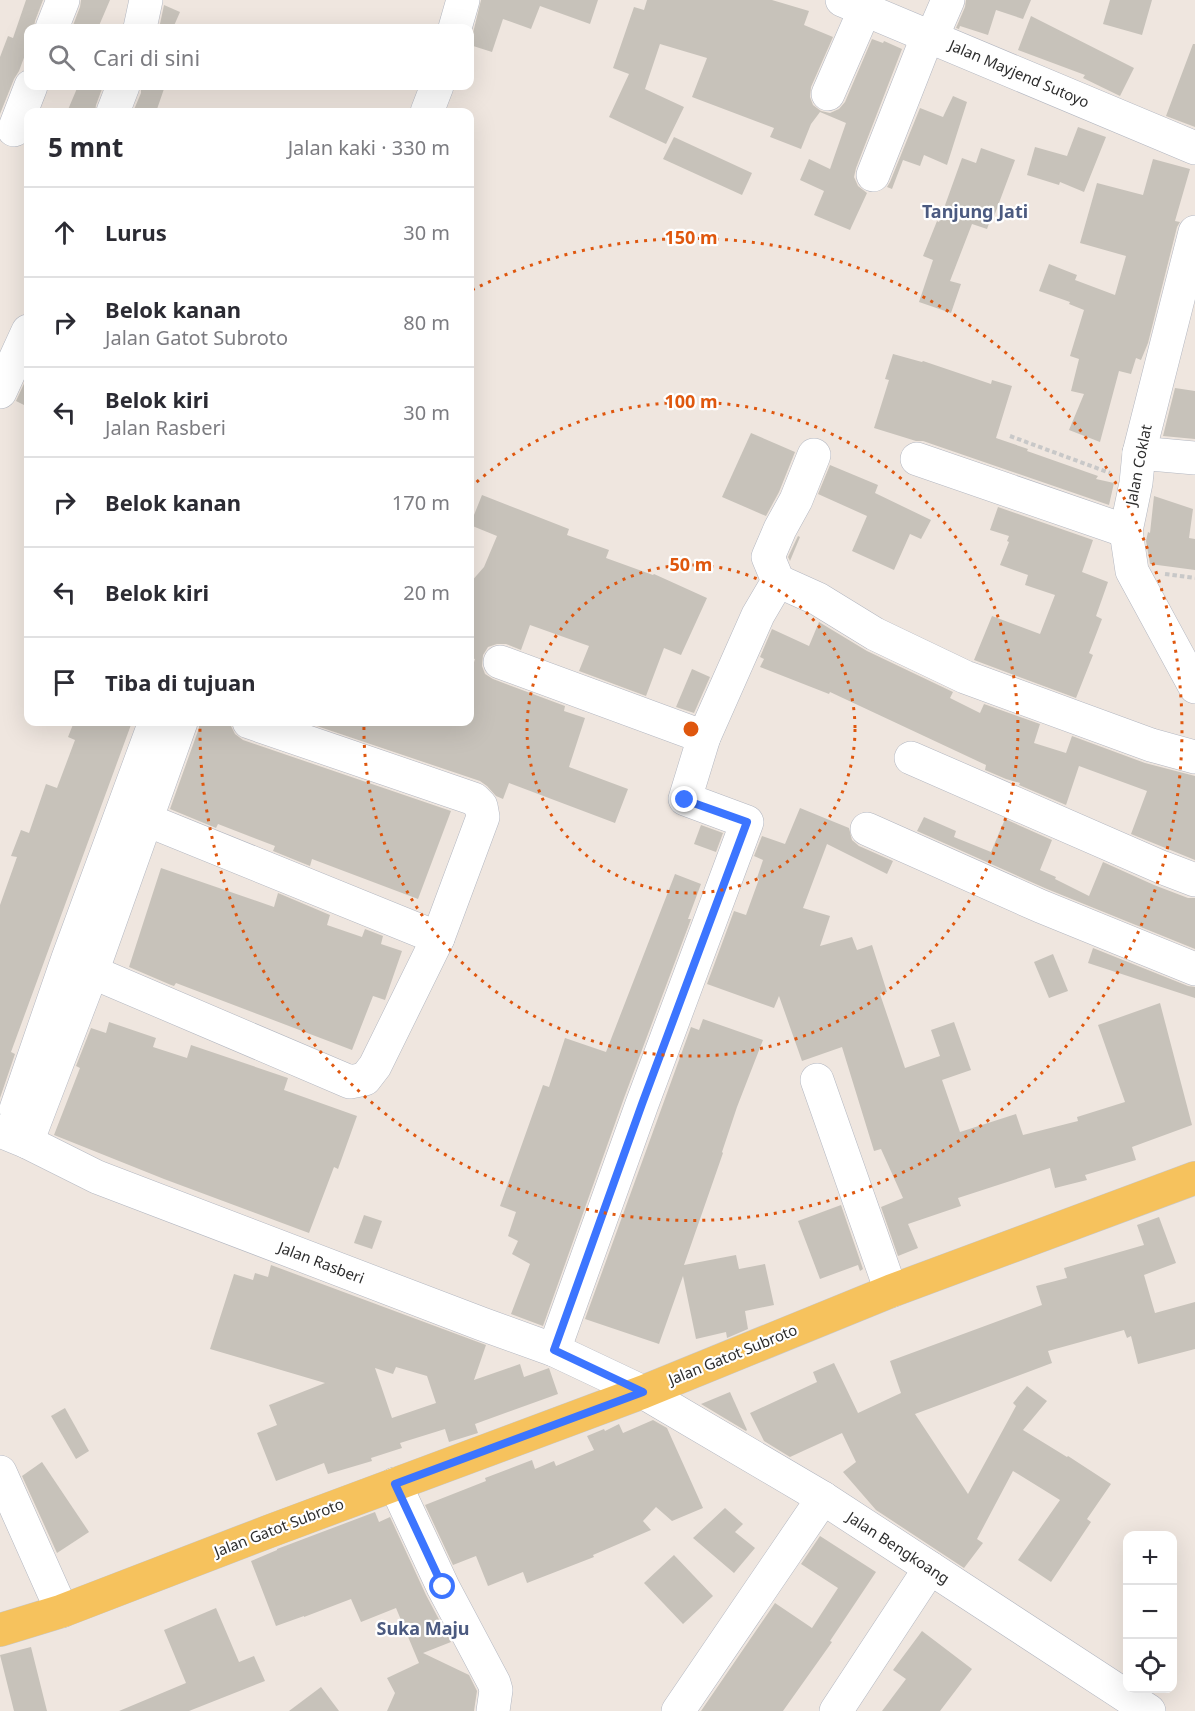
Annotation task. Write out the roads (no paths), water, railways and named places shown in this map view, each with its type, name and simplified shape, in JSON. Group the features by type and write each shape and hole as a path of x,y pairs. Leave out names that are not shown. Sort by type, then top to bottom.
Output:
{"main road":[{"name":"Jalan Gatot Subroto","path":"0,1630 62,1611 643,1392 891,1291 1194,1180"}],"street":[{"path":"54,24 63,0"},
{"path":"141,24 146,0"},
{"path":"456,24 463,0"},
{"path":"873,175 930,36 948,0"},
{"path":"828,94 874,7"},
{"name":"Jalan Mayjend Sutoyo","path":"874,7 930,36 1195,148"},
{"path":"14,130 29,90"},
{"path":"115,108 121,90"},
{"path":"429,108 436,90"},
{"name":"Jalan Coklat","path":"1195,232 1138,468 1126,531 1132,571 1195,687"},
{"path":"0,392 24,340"},
{"path":"814,455 796,500 768,557 778,581 818,599 875,634 965,677 1151,745 1195,757"},
{"path":"1138,468 1195,458"},
{"path":"917,459 1126,531"},
{"path":"554,1350 642,1104 747,822 685,800 704,737 758,615 778,581"},
{"path":"500,662 704,737"},
{"path":"11,1136 68,958 154,726"},
{"path":"11,1136 92,972 180,726"},
{"path":"92,972 350,1082 364,1079 375,1066 438,938 483,817 481,806 474,799 261,726"},
{"path":"911,758 1195,880"},
{"path":"147,820 438,938"},
{"path":"867,829 1040,906 1195,969"},
{"path":"817,1080 891,1291"},
{"name":"Jalan Rasberi","path":"11,1136 98,1177 554,1350 643,1392"},
{"name":"Jalan Bengkoang","path":"643,1392 823,1498 1149,1711"},
{"path":"0,1472 62,1611"},
{"path":"395,1484 443,1587 494,1683 496,1690 493,1711"},
{"path":"678,1711 823,1498"},
{"path":"836,1711 930,1568"}],"district":[{"name":"Tanjung Jati","path":"975,212"},
{"name":"Suka Maju","path":"423,1629"}]}
